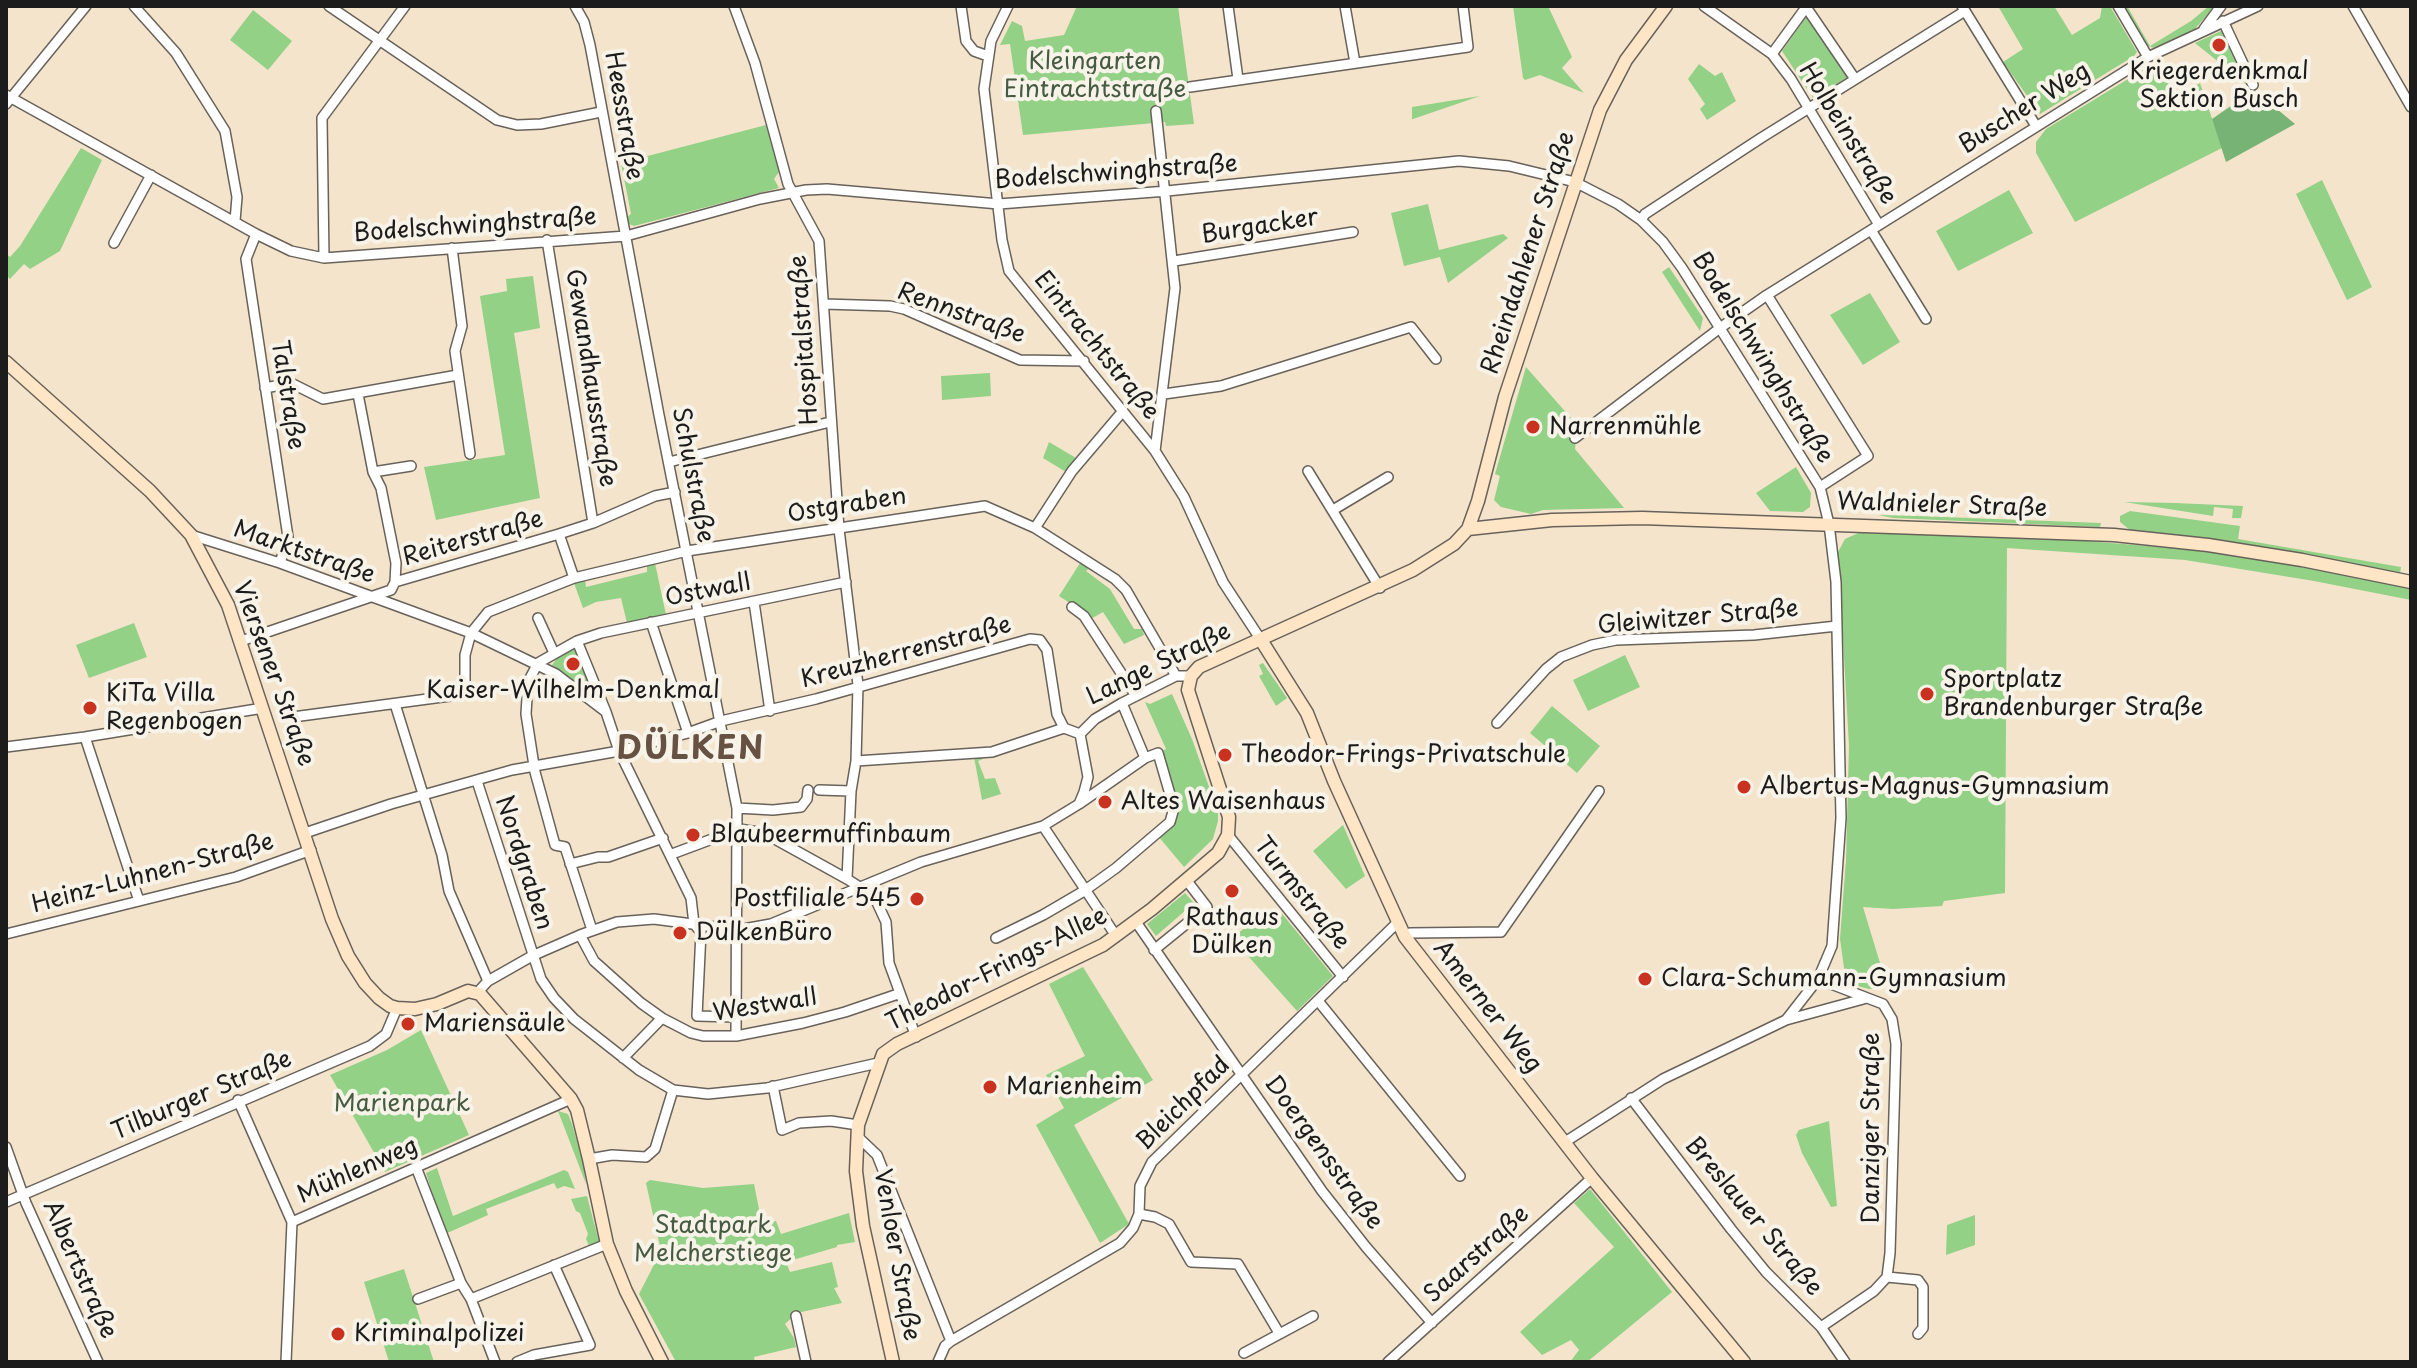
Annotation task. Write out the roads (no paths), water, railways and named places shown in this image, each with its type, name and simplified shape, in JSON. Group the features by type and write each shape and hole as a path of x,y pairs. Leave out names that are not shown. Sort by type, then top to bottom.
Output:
{"main road":[{"name":"Rheindahlener Straße","path":"1468,529 1505,397 1600,110 1626,60 1666,6"},
{"name":"Viersener Straße","path":"6,362 150,491 191,535 223,595 241,641 332,919 348,956 379,998 397,1008"},
{"name":"Waldnieler Straße","path":"1468,529 1552,520 1642,518 2114,535 2224,547 2411,582"},
{"name":"Lange Straße","path":"1191,676 1199,667 1380,588 1454,544 1468,529"},
{"name":"Amerner Weg","path":"1261,640 1307,713 1334,781 1405,937 1592,1178 1744,1362"},
{"path":"1191,676 1188,690 1229,817 1228,835"},
{"name":"Theodor-Frings-Allee","path":"878,1063 883,1054 1085,956 1116,936 1187,881 1218,853 1228,835"},
{"path":"397,1008 415,1009 468,991 477,993 484,997 571,1099 577,1110 607,1244 626,1291 662,1362"},
{"name":"Venloer Straße","path":"878,1063 858,1131 856,1171 863,1226 893,1362"}],"street":[{"path":"8,99 86,6"},
{"path":"134,6 176,53 225,131 237,197 235,221"},
{"path":"329,6 497,120 517,125 541,124 601,112"},
{"path":"324,258 322,118 405,6"},
{"name":"Heesstraße","path":"575,6 584,22 590,45 626,236"},
{"name":"Hospitalstraße","path":"734,6 755,63 788,184 819,241 839,529 858,685 847,879"},
{"path":"961,6 966,41 974,51 988,56"},
{"name":"Eintrachtstraße","path":"1008,6 991,41 984,89 1009,271 1155,451 1184,497 1223,582 1261,640"},
{"path":"1228,6 1238,79"},
{"path":"1345,6 1355,63"},
{"path":"1190,87 1468,47 1463,6"},
{"name":"Holbeinstraße","path":"1704,6 1772,54 1808,109 1875,228"},
{"path":"1772,54 1806,6 1855,79"},
{"path":"2118,6 2148,57"},
{"path":"2204,29 2221,6"},
{"name":"Buscher Weg","path":"1575,438 1767,295 2148,57 2258,6"},
{"path":"2353,6 2411,107"},
{"path":"1641,220 1645,214 1964,8 2036,126"},
{"path":"2223,21 2253,85"},
{"name":"Bodelschwinghstraße","path":"8,99 256,234 291,251 324,258 626,236 794,192 827,189 999,204 1167,191 1459,161 1509,166 1575,182 1618,204 1641,220 1676,259 1820,487 1829,524 1836,582 1841,818 1832,946 1818,979 1786,1020"},
{"path":"1155,451 1175,288 1156,111"},
{"path":"114,243 151,175"},
{"path":"1875,228 1926,319"},
{"name":"Burgacker","path":"1174,261 1353,232"},
{"name":"Talstraße","path":"256,234 246,259 288,537 280,563"},
{"name":"Schulstraße","path":"626,236 737,808 736,1036"},
{"name":"Gewandhausstraße","path":"547,240 593,523"},
{"path":"452,248 462,326 455,351 470,454"},
{"path":"1767,295 1868,456 1820,487"},
{"name":"Rennstraße","path":"824,304 904,309 1020,360 1084,361"},
{"path":"1164,394 1221,386 1411,327 1436,359"},
{"path":"265,388 291,383 323,399 458,375"},
{"path":"358,394 373,472 381,488 391,536 396,563 395,582"},
{"path":"1035,528 1072,471 1123,411"},
{"path":"669,462 830,422"},
{"path":"373,472 411,466"},
{"path":"1308,471 1380,588"},
{"path":"1333,510 1388,477"},
{"name":"Reiterstraße","path":"241,641 391,590 395,582 559,534 655,496 675,492"},
{"name":"Ostgraben","path":"471,633 488,612 574,578 687,551 985,506 1035,528 1099,567 1126,590 1176,676"},
{"path":"559,534 574,578"},
{"name":"Marktstraße","path":"191,535 280,563 471,633 538,663 606,712"},
{"name":"Ostwall","path":"538,663 577,641 601,633 846,582"},
{"path":"754,602 770,711"},
{"path":"1072,607 1084,616 1136,696"},
{"path":"538,618 554,653"},
{"path":"651,622 688,733"},
{"name":"Gleiwitzer Straße","path":"1497,723 1546,669 1561,657 1592,645 1616,640 1754,635 1837,626"},
{"path":"293,717 465,694 465,655 471,633"},
{"name":"Kreuzherrenstraße","path":"305,833 477,781 619,751 1030,639 1040,640 1047,650 1057,714 1064,728"},
{"path":"577,641 619,751 691,898 694,924 701,932 697,1016 736,1017"},
{"path":"538,663 528,682 526,714 534,767 555,845 565,847 592,930"},
{"name":"Lange Straße","path":"1079,804 1088,777 1080,734 1095,719 1122,703 1176,676 1191,676"},
{"path":"1122,703 1145,758"},
{"path":"395,704 442,855 449,891 488,981"},
{"path":"6,747 263,708"},
{"path":"856,761 992,752 1064,728 1080,734"},
{"path":"85,737 139,901"},
{"path":"477,993 488,981 532,956 617,922 654,919 738,930 771,924 921,862 1043,826 1145,758 1158,753 1174,808 1170,822 1084,891 996,938"},
{"name":"Nordgraben","path":"477,781 541,979 574,1019 655,1081 673,1090"},
{"path":"737,808 773,810 801,807 813,790 851,791"},
{"path":"1405,937 1410,933 1501,932 1599,791"},
{"path":"1043,826 1116,936"},
{"path":"672,854 739,829 764,833 874,896 886,922 889,963 898,994 916,1037"},
{"name":"Turmstraße","path":"1228,835 1343,977"},
{"path":"570,864 608,857 663,838"},
{"name":"Heinz-Luhnen-Straße","path":"6,934 236,877 311,850"},
{"path":"1154,950 1207,907 1187,881"},
{"name":"Doergensstraße","path":"1136,922 1351,1228 1432,1323"},
{"name":"Bleichpfad","path":"938,1362 945,1346 951,1341 1120,1243 1133,1228 1139,1214 1140,1186 1152,1162 1397,923"},
{"name":"Westwall","path":"580,935 594,961 662,1018 691,1033 736,1036 845,1012 898,994"},
{"name":"Danziger Straße","path":"1818,979 1883,1004 1892,1019 1896,1044 1887,1277"},
{"path":"1565,1142 1667,1077 1786,1020 1867,998"},
{"path":"1319,1002 1460,1176"},
{"name":"Tilburger Straße","path":"6,1202 370,1046 386,1034 397,1008"},
{"path":"623,1058 662,1018"},
{"path":"589,1159 612,1155 646,1157 655,1149 673,1090 708,1094 773,1086 878,1063"},
{"path":"773,1086 782,1130 799,1123 831,1121 858,1131 877,1155 951,1341"},
{"name":"Breslauer Straße","path":"1631,1098 1766,1272 1821,1327 1845,1362"},
{"name":"Mühlenweg","path":"292,1222 571,1099"},
{"path":"238,1100 292,1222 286,1362"},
{"name":"Albertstraße","path":"6,1147 98,1362"},
{"path":"416,1167 495,1362"},
{"name":"Saarstraße","path":"1388,1362 1592,1178"},
{"path":"1139,1214 1169,1224 1191,1262 1238,1264 1279,1333"},
{"path":"471,1299 607,1244"},
{"path":"517,1362 534,1355 590,1345 554,1265"},
{"path":"1821,1327 1874,1291 1887,1277 1918,1280 1923,1287 1923,1328 1918,1334"},
{"path":"418,1299 461,1283"},
{"path":"796,1316 806,1362"},
{"path":"1244,1353 1313,1316"}],"place":[{"name":"Kriegerdenkmal Sektion Busch","path":"2219,45"},
{"name":"Narrenmühle","path":"1533,427"},
{"name":"Kaiser-Wilhelm-Denkmal","path":"573,664"},
{"name":"Sportplatz Brandenburger Straße","path":"1927,694"},
{"name":"KiTa Villa Regenbogen","path":"90,708"},
{"name":"Theodor-Frings-Privatschule","path":"1225,755"},
{"name":"Albertus-Magnus-Gymnasium","path":"1744,787"},
{"name":"Altes Waisenhaus","path":"1105,802"},
{"name":"Blaubeermuffinbaum","path":"693,835"},
{"name":"Rathaus Dülken","path":"1232,891"},
{"name":"Postfiliale 545","path":"917,899"},
{"name":"DülkenBüro","path":"680,933"},
{"name":"Clara-Schumann-Gymnasium","path":"1645,979"},
{"name":"Mariensäule","path":"408,1024"},
{"name":"Marienheim","path":"990,1087"},
{"name":"Kriminalpolizei","path":"338,1334"}],"district":[{"name":"DÜLKEN","path":"691,750"}],"park label":[{"name":"Kleingarten Eintrachtstraße","path":"1095,76"},
{"name":"Marienpark","path":"402,1104"},
{"name":"Stadtpark Melcherstiege","path":"713,1240"}]}
